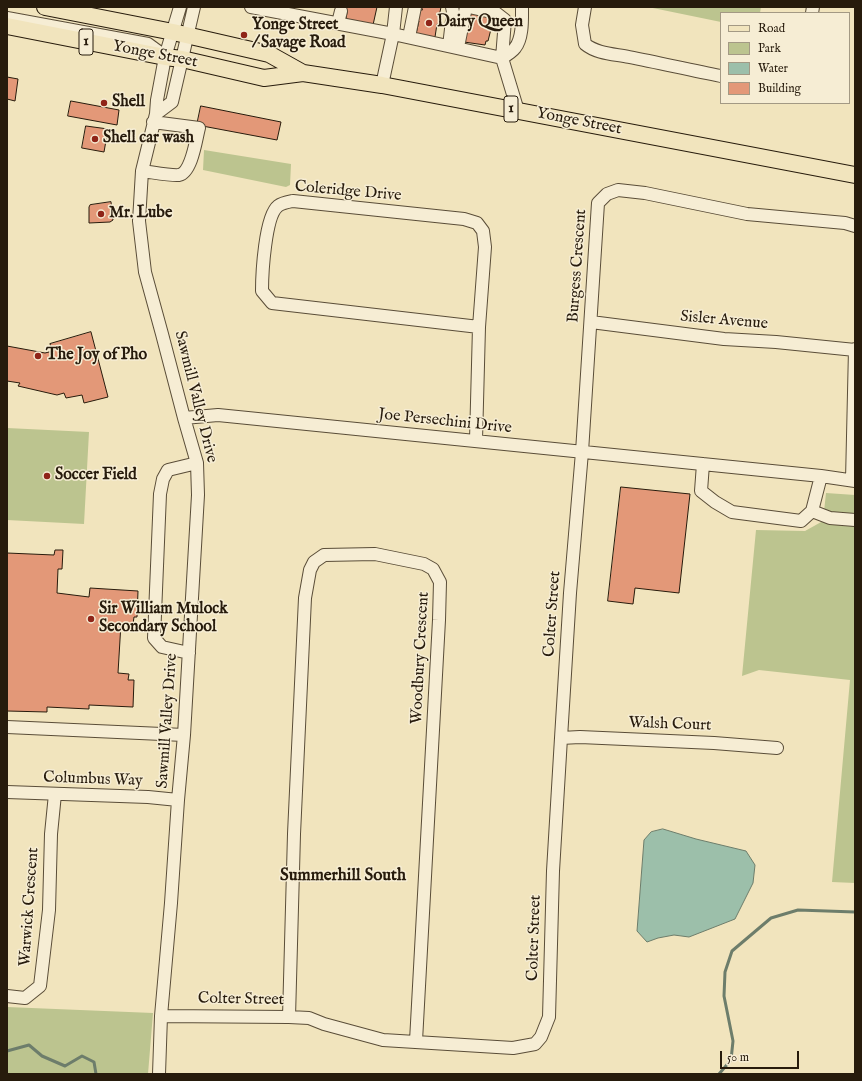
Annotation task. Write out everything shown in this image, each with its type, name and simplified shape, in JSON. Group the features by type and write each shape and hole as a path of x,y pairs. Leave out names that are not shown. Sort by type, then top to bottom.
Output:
{"main road":[{"name":"Yonge Street","path":"45,7 180,34 269,54 303,73"},
{"name":"Yonge Street","path":"7,26 182,59 264,78 303,73 382,85 855,175"}],"street":[{"path":"155,118 172,102 182,59 180,7"},
{"path":"180,34 194,7"},
{"path":"251,7 308,12 338,23 453,46 502,58 514,50 518,44 521,32 522,7"},
{"path":"382,85 393,34 396,7"},
{"path":"409,38 414,7"},
{"path":"453,46 467,7 496,13 505,20 502,58 518,111"},
{"path":"585,7 582,25 585,44 589,48 601,52 720,76"},
{"path":"452,10 453,46"},
{"path":"338,23 341,11"},
{"path":"7,18 148,44 165,57"},
{"name":"Sawmill Valley Drive","path":"159,1074 161,1016 184,735 198,495 197,463 145,272 139,221 142,171 155,118 156,100 165,57 180,34"},
{"path":"142,171 179,175 186,172 191,161 199,128 155,118"},
{"name":"Burgess Crescent","path":"582,452 598,203 607,194 618,190 645,193 748,214 845,223 855,226"},
{"name":"Coleridge Drive","path":"476,440 479,326 485,247 483,231 477,224 464,219 293,201 278,206 273,213 267,229 262,291 272,303 479,326"},
{"name":"Sisler Avenue","path":"591,322 724,339 776,342 855,350"},
{"path":"853,481 855,350"},
{"name":"Joe Persechini Drive","path":"184,418 218,415 476,440 821,476 853,481"},
{"name":"Colter Street","path":"161,1016 309,1018 324,1024 383,1040 513,1048 535,1044 541,1037 549,1017 553,871 570,593 582,452"},
{"path":"189,653 162,647 154,638 155,608 160,494 163,479 168,470 197,463"},
{"path":"703,464 701,491 715,502 732,512 801,521 812,511 821,476"},
{"path":"812,511 830,518 855,520"},
{"name":"Woodbury Crescent","path":"289,1017 295,818 305,598 310,570 314,562 324,555 375,554 424,564 433,569 440,582 416,1041"},
{"path":"7,727 184,735"},
{"name":"Walsh Court","path":"561,738 580,737 714,742 777,748"},
{"name":"Columbus Way","path":"7,792 178,800"},
{"name":"Warwick Crescent","path":"7,996 25,998 40,986 48,910 51,834 55,794"}],"green space":[{"path":"648,7 761,7 760,12 720,12 720,22"},
{"path":"204,150 291,164 290,185 286,187 203,170"},
{"name":"Soccer Field","path":"7,428 89,432 84,524 7,520"},
{"path":"826,493 855,495 855,883 832,882 850,680 759,670 742,676 756,530 805,531 823,521"},
{"path":"7,1007 153,1013 148,1074 7,1074"}],"water":[{"path":"663,829 696,839 746,851 755,865 753,883 735,919 689,937 674,935 647,942 637,931 644,840 651,832"}],"building":[{"path":"336,7 377,7 373,25 346,19 347,12 336,10"},
{"name":"Dairy Queen","path":"422,7 441,7 439,17 441,18 440,25 437,24 435,37 416,34 419,21 417,21 418,10 422,10"},
{"path":"471,12 489,16 488,26 491,29 488,41 486,41 485,45 464,42 466,25 469,24"},
{"path":"7,77 18,79 15,101 7,99"},
{"path":"71,101 119,110 117,125 68,116"},
{"path":"201,106 281,122 277,140 197,125"},
{"name":"Shell car wash","path":"86,126 108,129 104,152 82,148"},
{"name":"Mr. Lube","path":"111,202 113,220 110,222 89,223 90,205"},
{"path":"91,332 108,397 84,403 82,395 66,398 64,393 57,395 18,386 20,383 7,381 7,346 45,353 53,351 50,344"},
{"path":"621,487 690,494 679,593 635,588 633,604 608,601"},
{"path":"55,550 63,550 62,569 58,569 57,593 89,597 90,588 138,591 137,617 134,617 133,624 121,623 118,673 129,674 128,680 134,680 133,707 89,705 89,709 47,707 47,712 7,711 7,553 54,555"}],"waterway":[{"path":"719,1074 731,1060 733,1041 724,996 725,972 732,951 771,918 798,910 855,912"},
{"path":"7,1051 29,1045 42,1056 65,1066 82,1056 94,1062 96,1074"}],"place":[{"name":"Dairy Queen","path":"429,23"},
{"name":"Yonge Street / Savage Road","path":"244,35"},
{"name":"Shell","path":"104,103"},
{"name":"Shell car wash","path":"95,139"},
{"name":"Mr. Lube","path":"101,214"},
{"name":"The Joy of Pho","path":"38,356"},
{"name":"Soccer Field","path":"47,476"},
{"name":"Sir William Mulock Secondary School","path":"91,619"}],"district":[{"name":"Summerhill South","path":"343,877"}]}
